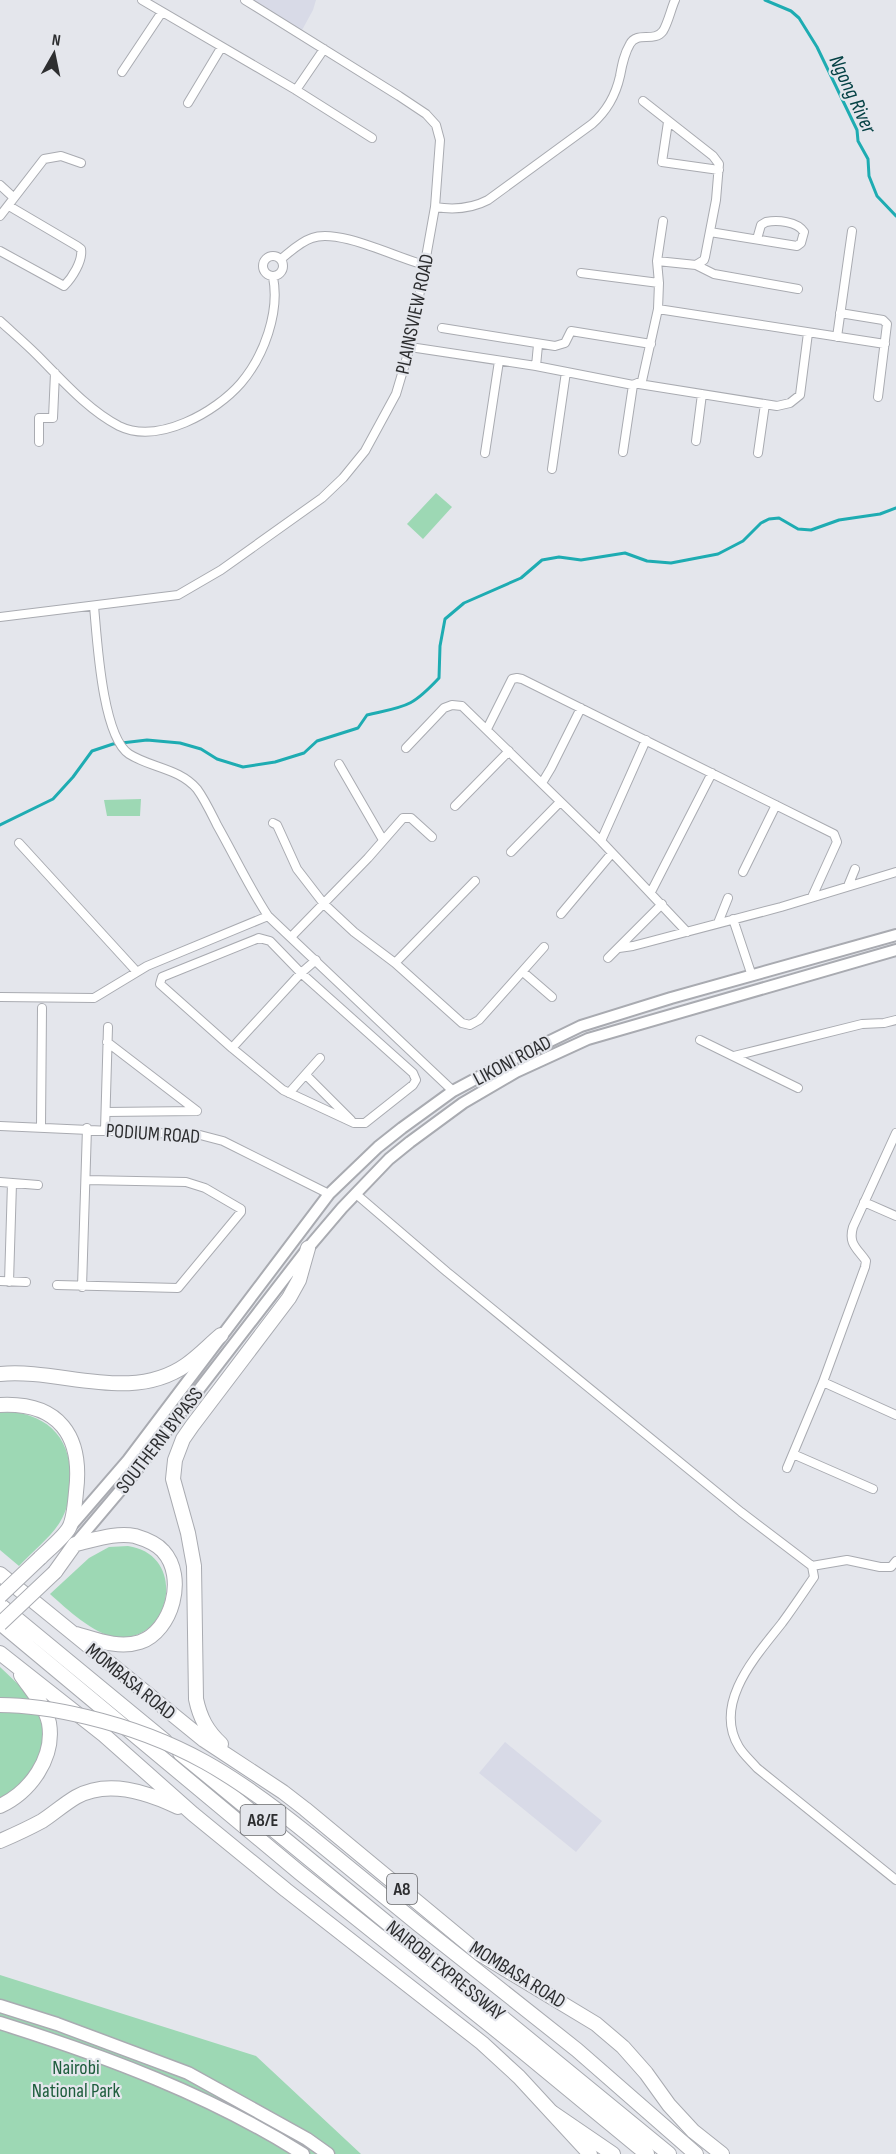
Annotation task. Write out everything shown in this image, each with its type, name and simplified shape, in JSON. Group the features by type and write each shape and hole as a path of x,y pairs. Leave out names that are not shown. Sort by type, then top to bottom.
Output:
{"highway":[{"path":"237,1761 210,1734 199,1714 196,1699 194,1566 188,1533 173,1479 176,1460 183,1440 289,1299 299,1280 308,1248"},
{"path":"0,1374 17,1372 95,1382 135,1384 154,1380 185,1366 221,1335"},
{"path":"0,1404 29,1406 42,1410 64,1426 74,1444 78,1474 69,1528"},
{"name":"SOUTHERN BYPASS","path":"0,1596 69,1528"},
{"path":"71,1633 120,1645 140,1642 159,1629 174,1599 170,1562 163,1551 147,1540 132,1536 115,1536 75,1544"},
{"name":"SOUTHERN BYPASS","path":"0,1624 55,1572 75,1544"},
{"name":"A8","path":"0,1574 71,1633"},
{"name":"NAIROBI EXPRESSWAY","path":"0,1605 669,2154"},
{"name":"NAIROBI EXPRESSWAY","path":"0,1624 300,1873 647,2154"},
{"name":"MOMBASA ROAD","path":"71,1633 204,1740 297,1804 480,1954 596,2024 623,2047 693,2131 722,2154"},
{"path":"0,1653 104,1735 193,1814 300,1902 482,2043 519,2077 590,2154"},
{"path":"0,1806 23,1792 35,1777 44,1761 49,1743 49,1724 44,1708 13,1664"},
{"path":"0,1705 56,1710 131,1728 177,1746 245,1785 577,2050 696,2154"},
{"path":"0,1840 42,1820 77,1796 92,1790 135,1790 193,1814"},
{"path":"480,1954 482,1963 507,1995"},
{"path":"553,2113 613,2154"}],"main road":[{"name":"LIKONI ROAD","path":"221,1335 329,1194 378,1147 453,1091 581,1026 660,1001 896,935"},
{"name":"LIKONI ROAD","path":"308,1248 356,1194 410,1142 463,1103 516,1072 598,1035 896,950"},
{"path":"453,1091 463,1103"},
{"name":"SOUTHERN BYPASS","path":"75,1544 129,1480 308,1248"},
{"name":"SOUTHERN BYPASS","path":"69,1528 128,1460 221,1335"},
{"path":"0,2006 57,2024 188,2073 307,2139 328,2154"},
{"path":"0,2023 80,2048 184,2090 273,2135 303,2154"}],"street":[{"path":"142,0 296,90 372,138"},
{"name":"PLAINSVIEW ROAD","path":"0,617 178,595 221,570 322,498 351,470 373,439 396,394 410,347 425,265 435,207 440,140 432,120 399,96 245,0"},
{"path":"435,207 459,209 488,200 592,124 605,112 632,41 638,37 655,36 662,32 675,0"},
{"path":"122,72 162,12"},
{"path":"188,103 221,48"},
{"path":"296,90 324,49"},
{"path":"642,101 719,164 704,260 696,265"},
{"path":"668,122 662,162 719,170"},
{"path":"0,216 44,159 61,156 81,163"},
{"path":"0,185 13,197"},
{"path":"0,251 64,286 75,271 82,255 80,248 9,206"},
{"path":"636,384 642,381 658,309 657,261 663,221"},
{"path":"710,232 797,246 801,243 804,232 795,224 766,222 761,225 757,239"},
{"path":"837,338 852,231"},
{"path":"281,259 301,242 313,237 336,236 425,265"},
{"path":"0,321 101,414 120,427 137,432 159,431 183,424 224,399 242,382 265,342 271,326 275,290 273,277 262,270 263,262 267,257 275,256 281,259 284,266 280,274 273,277"},
{"path":"657,261 696,265 714,274 798,289"},
{"path":"581,273 659,283"},
{"path":"658,309 885,344"},
{"path":"840,313 883,320 887,326 878,397"},
{"path":"442,328 538,345 562,345 571,331 651,344"},
{"path":"410,347 636,384 784,405 800,394 808,333"},
{"path":"536,366 538,345"},
{"path":"485,453 499,361"},
{"path":"552,469 566,372"},
{"path":"39,442 39,418 53,418 55,373"},
{"path":"623,452 636,384"},
{"path":"696,441 702,394"},
{"path":"758,453 765,404"},
{"path":"94,606 108,712 115,735 127,753 179,774 190,781 198,791 268,916 453,1091"},
{"path":"487,729 512,680 522,679 834,834 837,842 812,897"},
{"path":"406,748 440,711 448,705 462,706 612,852 687,932"},
{"path":"542,783 581,708"},
{"path":"601,841 646,740"},
{"path":"455,806 509,751"},
{"path":"339,764 383,840"},
{"path":"651,892 712,773"},
{"path":"511,852 560,802"},
{"path":"743,872 776,805"},
{"path":"291,937 403,818 407,816 414,820 432,837"},
{"path":"273,823 278,825 302,878 324,904 354,932 396,963 462,1023 470,1025 479,1020 544,948"},
{"path":"19,843 137,972"},
{"path":"561,914 612,852"},
{"path":"848,886 855,869"},
{"path":"619,948 718,924 896,872"},
{"path":"396,963 475,881"},
{"path":"718,924 728,898"},
{"path":"609,958 662,904"},
{"path":"0,997 94,998 147,966 268,916"},
{"path":"733,919 752,976"},
{"path":"259,938 270,940 301,973 413,1073 416,1080 365,1123 354,1123 289,1093 232,1048 159,982 162,977 259,938"},
{"path":"232,1048 301,973 316,960"},
{"path":"522,972 552,997"},
{"path":"41,1127 42,1008"},
{"path":"734,1056 862,1024 896,1020"},
{"path":"105,1130 108,1027"},
{"path":"700,1040 798,1088"},
{"path":"106,1112 197,1111 107,1042"},
{"path":"289,1093 320,1058"},
{"path":"306,1075 354,1123"},
{"name":"PODIUM ROAD","path":"0,1126 87,1128 212,1137 329,1194"},
{"path":"82,1287 87,1128"},
{"path":"787,1468 824,1382 865,1267 866,1261 853,1248 851,1242 853,1227 895,1136"},
{"path":"57,1285 178,1288 241,1210 205,1188 186,1182 86,1180"},
{"path":"0,1182 38,1185"},
{"path":"12,1183 4,1281 27,1282"},
{"path":"356,1194 447,1272 741,1512 812,1566 847,1560 891,1567 896,1562"},
{"path":"864,1202 896,1216"},
{"path":"824,1382 895,1411"},
{"path":"793,1454 873,1489"},
{"path":"812,1566 813,1577 751,1663 738,1686 732,1705 732,1729 738,1746 757,1768 896,1880"}],"shaded area":[{"path":"251,0 316,0 301,32"},
{"path":"505,1742 602,1821 576,1852 479,1773"}],"green space":[{"path":"436,493 452,507 423,539 407,524"},
{"path":"141,799 140,816 107,816 104,800"},
{"path":"0,1411 32,1416 54,1431 68,1455 70,1470 69,1496 62,1518 56,1528 19,1566 0,1550"},
{"path":"128,1546 147,1553 160,1565 166,1581 166,1598 160,1614 150,1627 135,1635 116,1637 89,1626 50,1594 89,1558 109,1547"},
{"path":"0,1667 24,1690 34,1705 40,1716 43,1741 41,1753 29,1776 18,1788 0,1798"},
{"name":"Nairobi National Park","path":"0,1975 256,2056 361,2154 0,2154"}],"waterway":[{"name":"Ngong River","path":"765,0 791,11 799,18 817,47 857,130 858,141 868,159 869,176 877,196 896,216"},
{"path":"0,825 53,799 92,751 113,744 147,740 180,743 201,749 217,759 243,767 275,762 304,753 317,741 358,728 367,715 391,710 414,701 439,678 440,646 445,619 464,603 521,578 542,560 559,557 581,560 625,553 647,561 671,563 718,554 743,541 761,523 769,519 779,518 798,529 811,530 839,520 880,514 896,508"}]}
